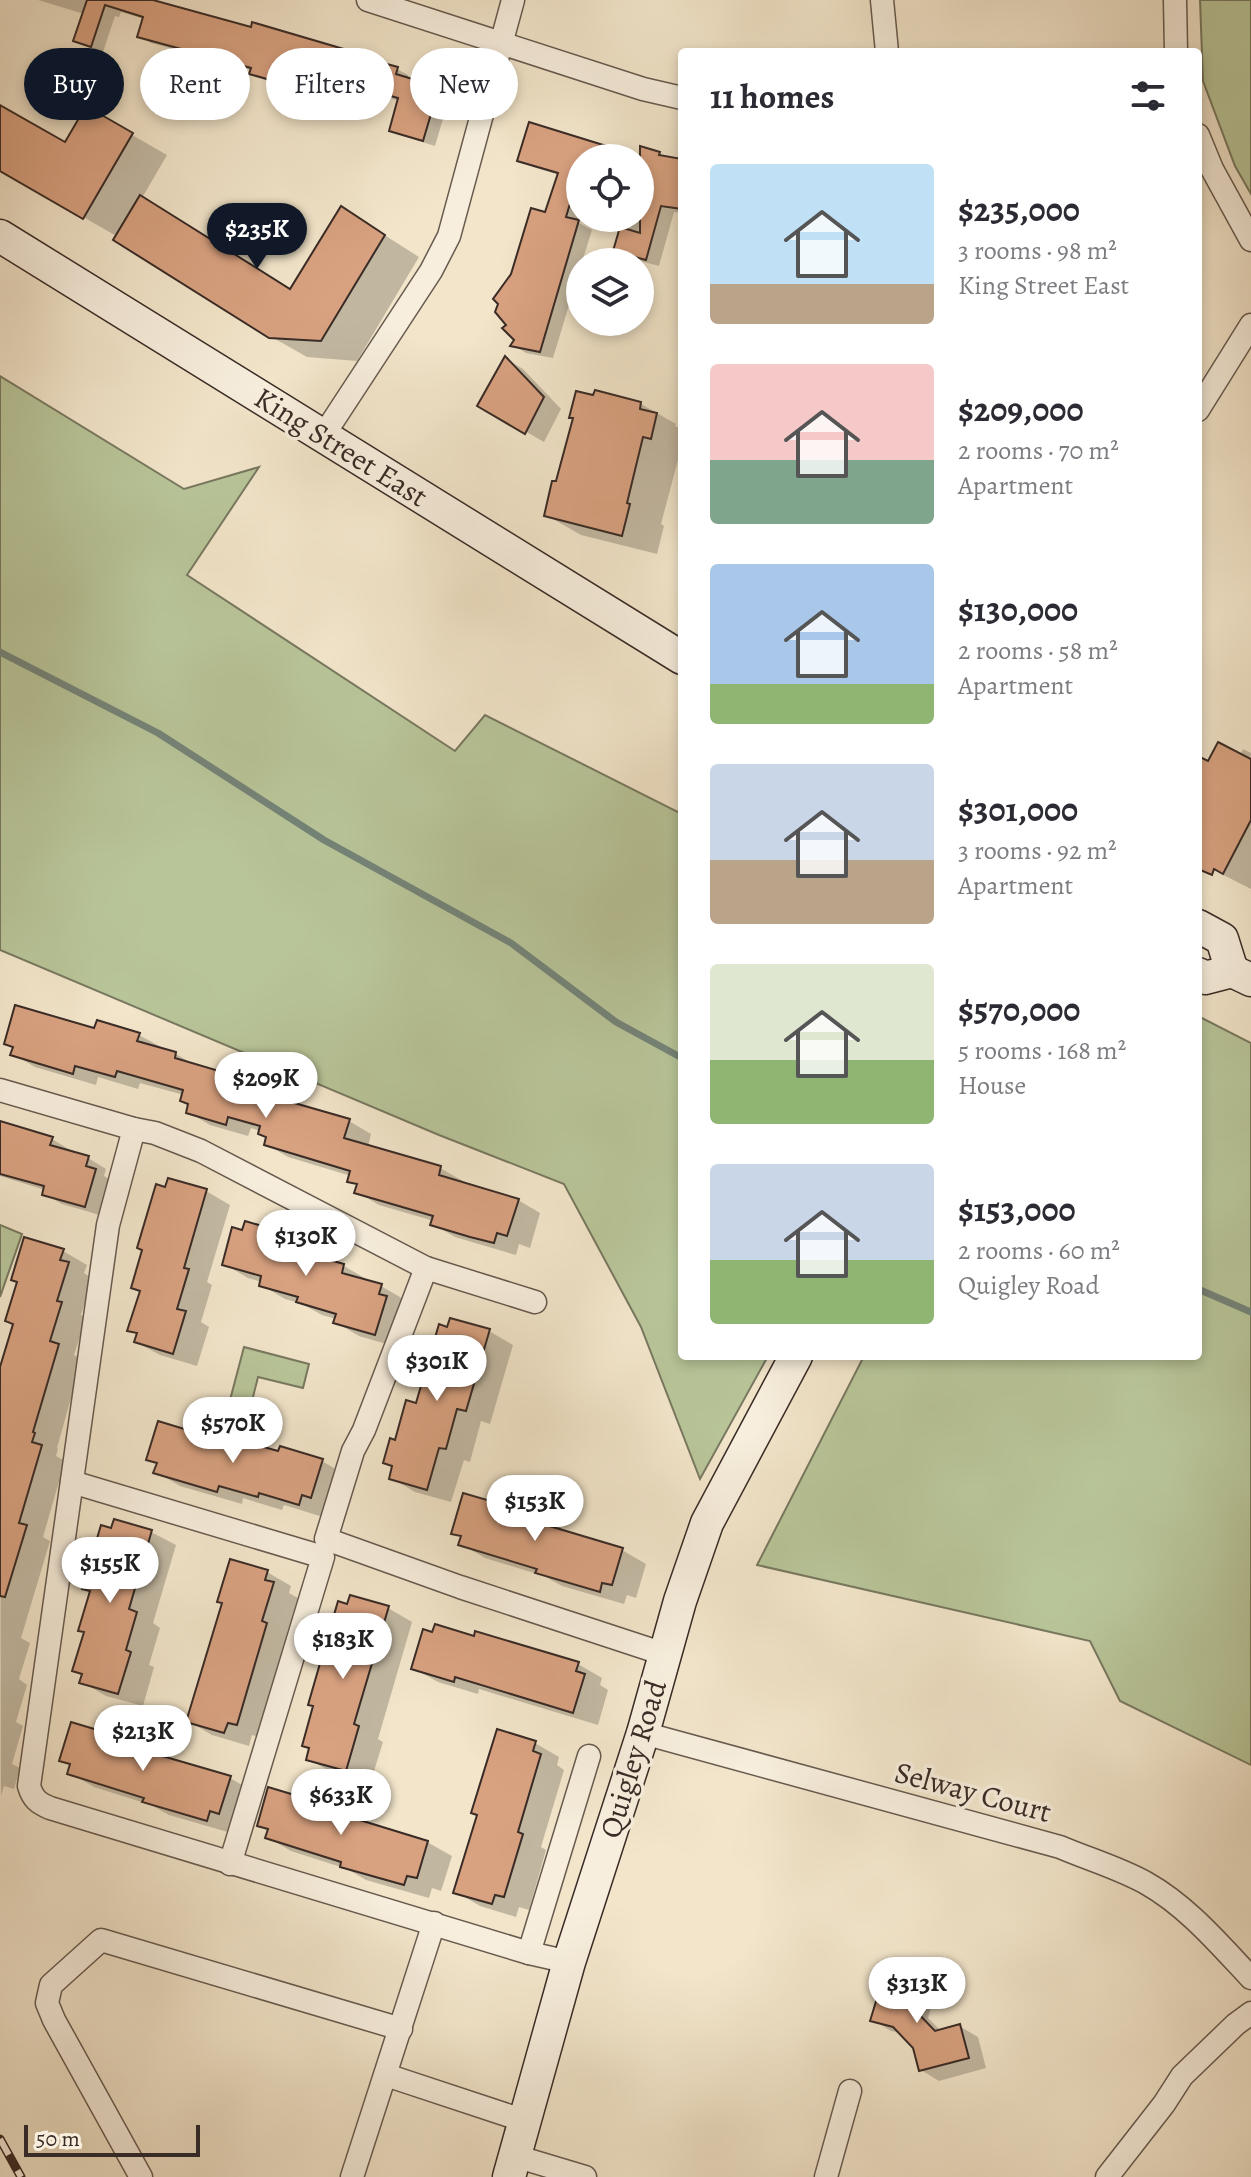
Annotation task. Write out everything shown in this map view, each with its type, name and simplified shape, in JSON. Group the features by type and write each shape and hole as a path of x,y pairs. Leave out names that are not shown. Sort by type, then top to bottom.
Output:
{"main road":[{"name":"King Street East","path":"0,236 678,656"},
{"path":"1202,928 1222,939 1242,975 1202,976"},
{"name":"Quigley Road","path":"512,2166 569,1962 707,1523 794,1360"}],"street":[{"path":"368,0 643,89 678,97"},
{"path":"323,436 431,271 449,236 513,0"},
{"path":"882,0 887,48"},
{"path":"1175,0 1176,48"},
{"path":"1202,145 1251,240"},
{"path":"1202,404 1251,325"},
{"path":"0,1090 155,1133 201,1151 426,1268 535,1302"},
{"path":"134,1129 108,1225 29,1786 32,1797 50,1808 230,1864 529,1953 569,1962"},
{"path":"426,1268 364,1430 353,1451 326,1539 664,1654"},
{"path":"72,1482 323,1557 230,1864"},
{"name":"Selway Court","path":"643,1733 1060,1847 1146,1883 1192,1917 1251,1978"},
{"path":"529,1953 589,1756"},
{"path":"352,2177 434,1923"},
{"path":"141,2177 47,2003 51,1985 101,1940 401,2029"},
{"path":"1107,2177 1182,2076 1251,2013"},
{"path":"386,2075 525,2121"},
{"path":"826,2177 850,2091"},
{"path":"512,2166 585,2177"}],"green space":[{"path":"1200,0 1251,0 1251,194 1235,166 1203,81"},
{"path":"0,376 184,489 259,467 187,575 455,751 485,715 678,812 678,1360 766,1360 700,1479 641,1327 564,1184 439,1135 0,950"},
{"path":"1202,1018 1251,1043 1251,1765 1120,1701 1090,1641 757,1565 862,1360 1202,1360"},
{"path":"0,1225 22,1234 0,1297"},
{"path":"244,1347 309,1364 303,1388 258,1377 251,1405 230,1400"}],"building":[{"path":"87,0 153,0 251,27 252,22 340,48 266,48 266,79 250,74 250,48 177,48 137,37 143,17 105,5 91,47 73,41"},
{"path":"394,66 398,67 396,74 410,78 410,120 429,120 423,141 389,131 398,98 394,97"},
{"path":"0,105 65,142 78,120 110,120 133,133 83,219 0,171"},
{"path":"529,122 600,144 566,144 566,232 575,232 571,248 566,248 566,264 540,352 510,346 514,340 502,328 506,325 495,312 498,304 493,299 511,274 531,208 545,212 558,173 517,161"},
{"path":"654,150 660,152 659,155 678,158 678,208 661,206 654,231"},
{"path":"140,195 290,289 341,206 385,235 321,341 269,338 113,240"},
{"path":"619,232 654,232 649,248 614,248"},
{"path":"505,356 544,397 525,434 477,406"},
{"path":"595,390 641,402 640,409 657,413 651,439 643,437 622,536 544,516 573,418 569,418 576,391 593,395"},
{"path":"1218,742 1251,759 1251,820 1223,874 1214,869 1212,875 1202,871 1202,758 1208,761"},
{"path":"15,1005 94,1028 97,1020 140,1033 137,1041 176,1052 175,1058 273,1087 270,1096 350,1119 344,1138 441,1166 439,1175 519,1199 507,1236 497,1233 494,1243 470,1237 430,1225 433,1216 354,1193 357,1184 347,1182 350,1171 264,1145 266,1137 258,1134 260,1126 228,1117 226,1125 186,1113 188,1104 180,1101 183,1090 117,1071 115,1077 75,1066 73,1074 10,1055 13,1047 4,1044"},
{"path":"0,1121 53,1137 50,1145 89,1156 86,1166 96,1169 85,1207 42,1195 44,1186 0,1174"},
{"path":"168,1178 207,1189 184,1268 189,1269 177,1309 186,1311 173,1354 134,1342 137,1333 127,1331 140,1291 131,1288 142,1250 137,1248 156,1184 165,1187"},
{"path":"245,1221 269,1228 267,1237 306,1247 304,1253 344,1264 342,1273 382,1284 379,1294 387,1296 375,1335 333,1323 336,1314 296,1302 298,1297 259,1286 261,1276 222,1265 232,1227 242,1230"},
{"path":"24,1237 64,1249 60,1260 69,1262 57,1301 62,1302 50,1341 59,1344 33,1432 32,1442 42,1445 19,1523 27,1525 5,1597 0,1596 0,1367 13,1324 5,1321 17,1282 11,1280"},
{"path":"450,1318 490,1329 466,1411 457,1409 446,1449 439,1448 427,1490 389,1479 392,1466 383,1463 390,1438 395,1440 406,1400 416,1403 439,1324 447,1327"},
{"path":"158,1421 237,1445 239,1440 278,1451 280,1446 323,1459 311,1498 302,1495 299,1505 259,1493 258,1497 219,1486 217,1492 153,1473 157,1463 146,1460"},
{"path":"463,1493 548,1518 546,1525 623,1548 612,1585 602,1583 600,1592 458,1545 461,1536 451,1534"},
{"path":"114,1519 152,1530 129,1609 137,1612 126,1650 131,1652 118,1694 79,1683 82,1674 72,1671 84,1632 78,1631 90,1591 82,1589 101,1525 111,1528"},
{"path":"230,1559 268,1570 265,1580 274,1582 262,1621 267,1623 237,1725 228,1723 224,1733 186,1722 222,1603 217,1602"},
{"path":"350,1595 389,1606 354,1724 359,1726 346,1771 306,1760 309,1748 302,1746 313,1706 308,1705 338,1601 347,1604"},
{"path":"435,1624 474,1636 475,1631 579,1662 576,1671 585,1674 573,1713 455,1677 454,1682 411,1669 423,1629 432,1632"},
{"path":"71,1722 154,1747 152,1753 231,1776 219,1814 210,1811 207,1821 142,1802 144,1798 67,1774 70,1764 59,1761"},
{"path":"497,1729 536,1741 533,1751 541,1754 518,1832 523,1834 504,1897 495,1895 492,1904 453,1893 477,1815 471,1813"},
{"path":"268,1787 351,1812 350,1817 428,1841 417,1878 407,1876 404,1885 340,1867 341,1862 265,1838 268,1829 257,1826"},
{"path":"885,1972 918,1982 911,2006 935,2031 960,2024 969,2058 919,2071 913,2048 893,2027 870,2021"}],"waterway":[{"path":"0,652 158,733 324,840 511,943 616,1022 678,1056"},
{"path":"1202,1291 1251,1312"}],"railway":[{"path":"0,2139 21,2177"}]}
